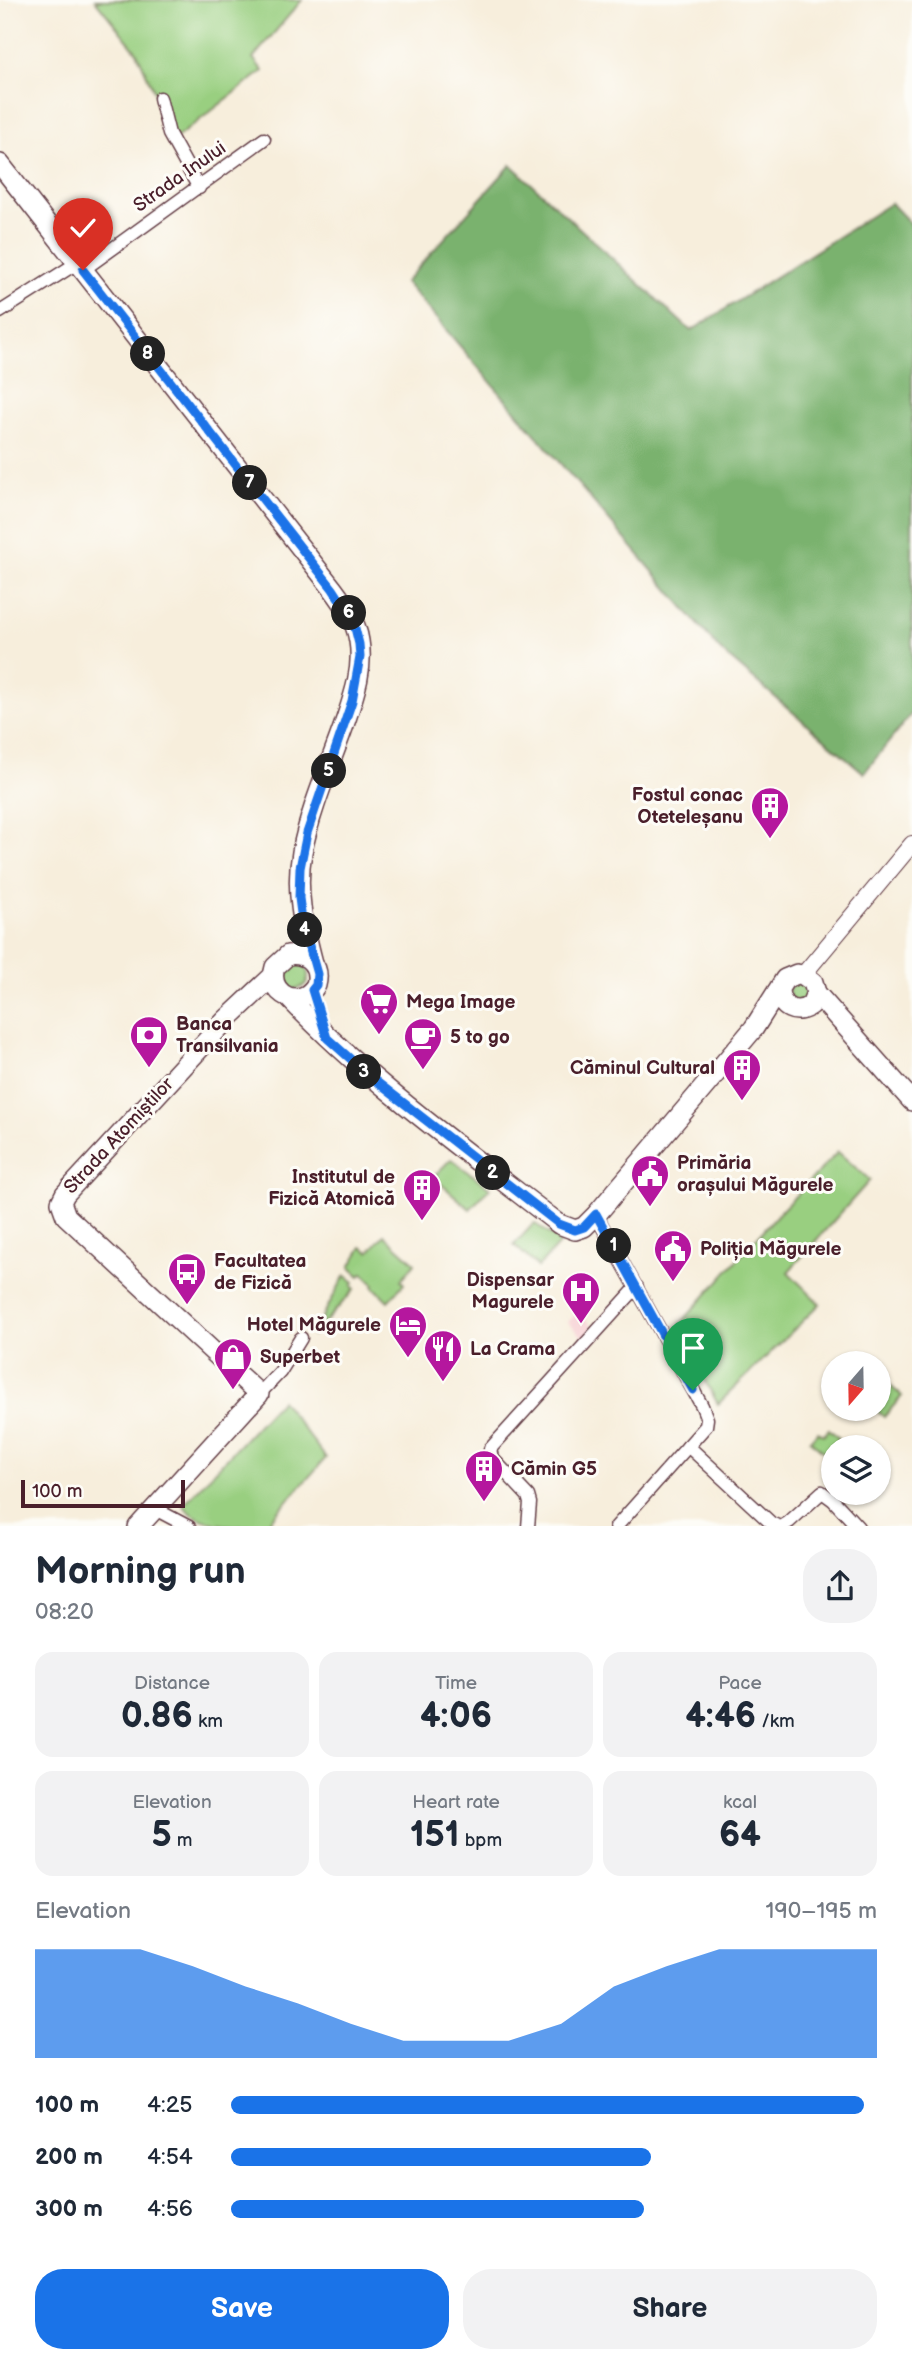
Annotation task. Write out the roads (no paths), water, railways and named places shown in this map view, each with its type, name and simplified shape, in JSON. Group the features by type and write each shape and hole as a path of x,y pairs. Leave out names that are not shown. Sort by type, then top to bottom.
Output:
{"main road":[{"path":"0,164 344,605 357,632 360,657 352,701 303,849 299,885 302,921 317,980 312,990 301,998 279,987"},
{"path":"302,921 295,942 275,967 279,987 327,1038 373,1079 570,1230 584,1227 596,1214 754,1028 781,984 790,976 803,975 813,982 805,1003 776,1014 754,1028"},
{"path":"284,957 301,955 313,962"},
{"name":"Strada Atomiștilor","path":"259,1394 66,1216 61,1202 65,1194 255,991 279,987"},
{"path":"312,990 327,1038"},
{"path":"779,990 782,1002 805,1003 836,1017 912,1101"},
{"path":"139,1526 259,1394"}],"street":[{"path":"160,98 169,134 199,188"},
{"name":"Strada Inului","path":"0,312 80,267 199,188 264,139"},
{"path":"803,975 912,844"},
{"path":"596,1214 705,1413 706,1426 617,1526"},
{"path":"528,1526 528,1496 492,1458 490,1449 637,1287"},
{"path":"259,1394 280,1372 301,1338"},
{"path":"688,1446 771,1523 778,1526"},
{"path":"781,1526 822,1492 857,1526"},
{"path":"155,1509 187,1526"}],"place":[{"name":"Fostul conac Oteteleșanu","path":"770,840"},
{"name":"Mega Image","path":"379,1036"},
{"name":"Banca Transilvania","path":"149,1069"},
{"name":"5 to go","path":"423,1071"},
{"name":"Căminul Cultural","path":"742,1102"},
{"name":"Primăria orașului Măgurele","path":"650,1208"},
{"name":"Institutul de Fizică Atomică","path":"422,1222"},
{"name":"Poliția Măgurele","path":"673,1283"},
{"name":"Facultatea de Fizică","path":"187,1306"},
{"name":"Dispensar Magurele","path":"581,1325"},
{"name":"Hotel Măgurele","path":"408,1359"},
{"name":"La Crama","path":"443,1383"},
{"name":"Superbet","path":"233,1391"},
{"name":"Cămin G5","path":"484,1503"}]}
